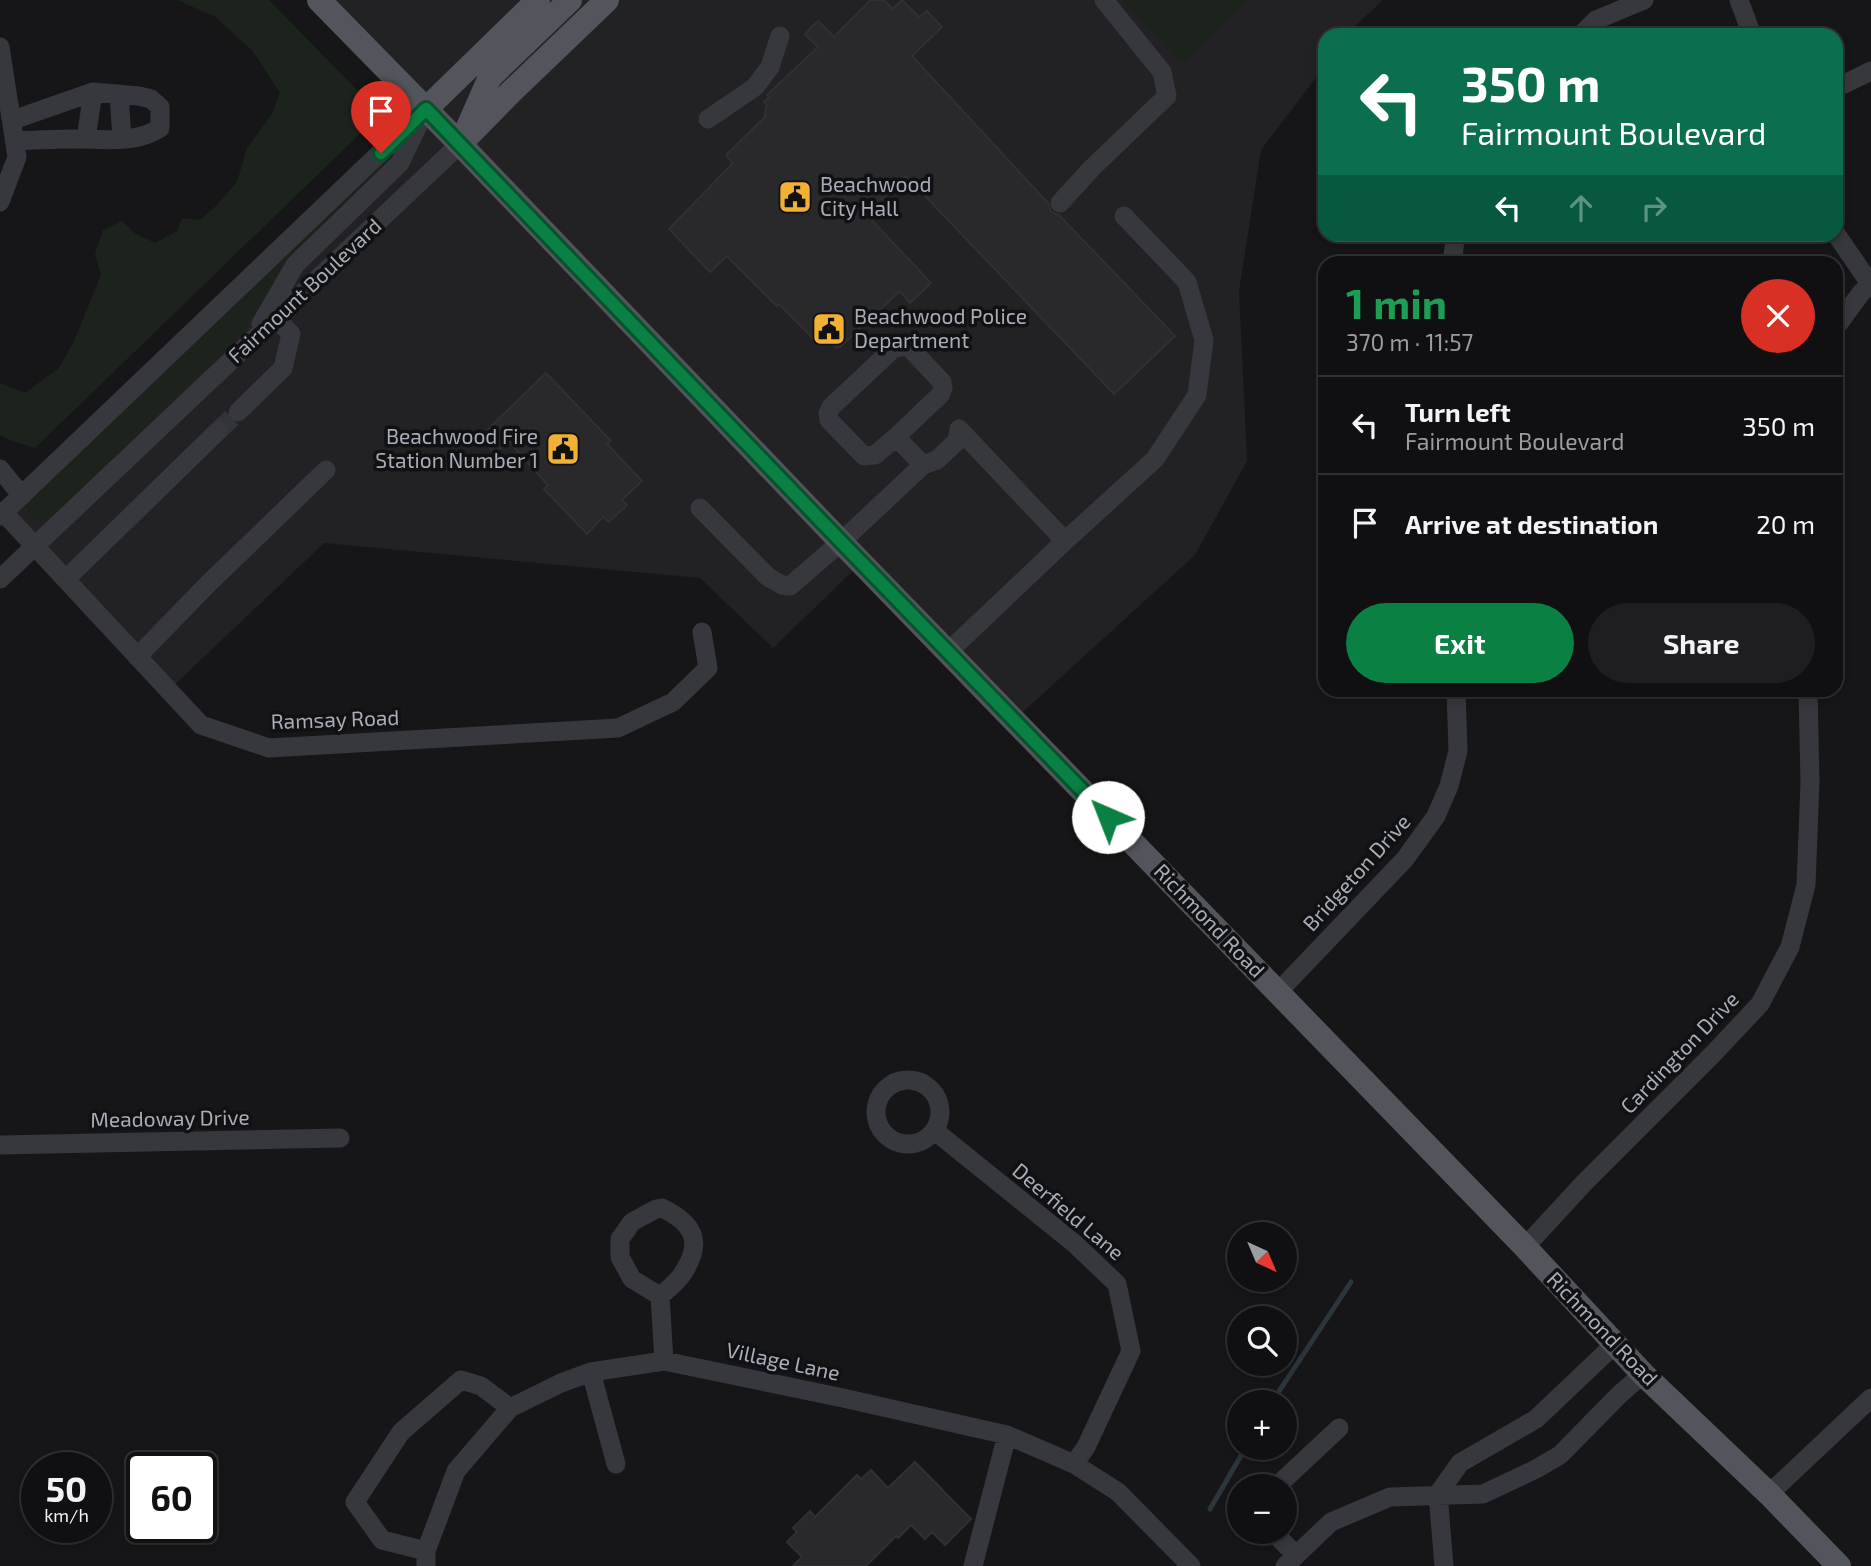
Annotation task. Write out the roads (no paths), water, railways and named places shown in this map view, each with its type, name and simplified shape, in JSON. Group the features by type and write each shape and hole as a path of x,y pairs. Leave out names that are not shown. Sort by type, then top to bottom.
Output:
{"main road":[{"name":"Richmond Road","path":"319,0 1525,1247 1643,1374 1769,1494 1839,1566"},
{"path":"426,109 538,0"},
{"path":"460,144 489,77 570,0"},
{"name":"Fairmount Boulevard","path":"460,144 607,0"}],"street":[{"path":"1060,203 1092,167 1167,96 1162,72 1104,0"},
{"path":"1588,28 1596,20 1644,0"},
{"path":"1739,0 1749,28"},
{"path":"708,119 755,87 770,67 780,36"},
{"path":"0,47 17,157 0,202"},
{"path":"1843,85 1871,71"},
{"path":"12,120 93,92 151,99 160,107 160,128 149,135 122,139 15,141"},
{"path":"86,139 93,92"},
{"path":"119,94 122,139"},
{"path":"250,342 295,265 400,163 426,109"},
{"path":"2,514 426,109"},
{"name":"Fairmount Boulevard","path":"0,579 460,144"},
{"path":"948,652 1155,459 1197,395 1204,340 1187,282 1124,216"},
{"path":"1842,242 1871,284 1843,317"},
{"path":"238,412 283,368 290,334 276,318"},
{"path":"907,345 942,382 943,388 940,395 896,437 875,455 864,456 829,420 828,413 831,407 893,349 907,345"},
{"path":"700,508 768,577 782,585 790,586 923,465 937,460 957,441 959,429 1065,541"},
{"path":"66,579 218,431"},
{"path":"896,437 923,465"},
{"path":"0,469 22,496"},
{"path":"137,657 208,584 327,470"},
{"name":"Ramsay Road","path":"2,514 36,546 201,725 269,748 618,728 673,702 708,668 702,632"},
{"name":"Bridgeton Drive","path":"1278,992 1405,859 1436,817 1450,786 1458,751 1456,697"},
{"name":"Cardington Drive","path":"1525,1247 1760,1004 1790,947 1806,885 1810,782 1808,697"},
{"name":"Deerfield Lane","path":"935,1131 1075,1244 1117,1284 1131,1351 1086,1447 1074,1464"},
{"name":"Meadoway Drive","path":"0,1145 340,1138"},
{"path":"660,1296 632,1279 620,1257 620,1239 632,1222 662,1208 684,1221 693,1236 693,1253 683,1274 660,1296 664,1361"},
{"path":"1444,1566 1438,1494 1460,1463 1536,1419 1615,1344"},
{"name":"Village Lane","path":"426,1559 457,1471 510,1408 591,1371 664,1361 1007,1435 1074,1464 1118,1492 1191,1566"},
{"path":"591,1371 616,1464"},
{"path":"1280,1544 1291,1561 1331,1522 1390,1497 1483,1494 1560,1455 1643,1374"},
{"path":"426,1559 382,1539 355,1502 401,1432 461,1380 481,1387 510,1408"},
{"path":"1769,1494 1871,1398"},
{"path":"1290,1474 1339,1428"},
{"path":"974,1566 1007,1435"}],"waterway":[{"path":"1280,1390 1351,1282"},
{"path":"1210,1509 1238,1460"}],"tunnel":[{"path":"218,431 238,412"}],"place":[{"name":"Beachwood City Hall","path":"795,197"},
{"name":"Beachwood Police Department","path":"829,329"},
{"name":"Beachwood Fire Station Number 1","path":"563,449"}]}
